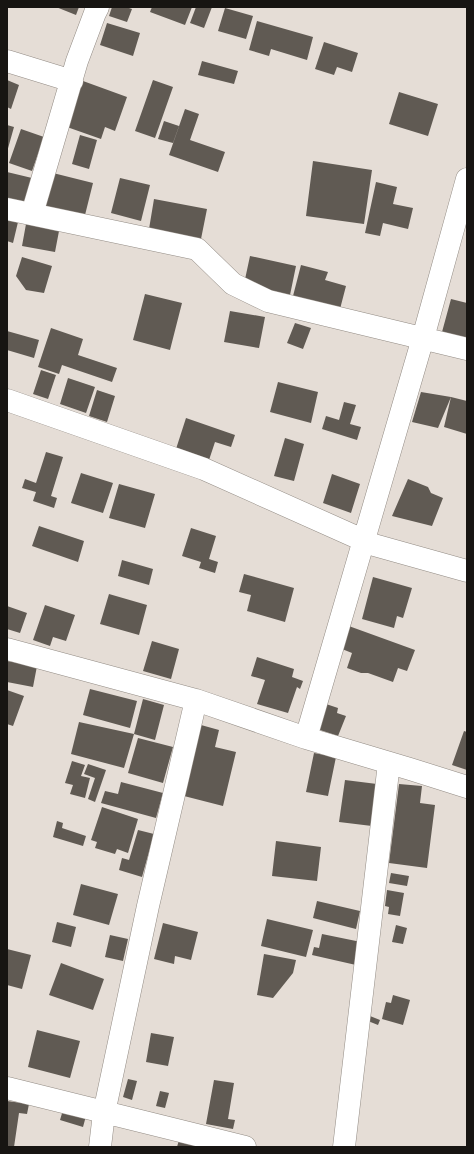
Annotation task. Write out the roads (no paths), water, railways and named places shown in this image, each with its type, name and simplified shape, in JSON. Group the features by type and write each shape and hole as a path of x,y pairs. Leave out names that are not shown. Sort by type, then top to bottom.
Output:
{"street":[{"path":"32,214 80,54 98,7"},
{"path":"7,61 72,81"},
{"path":"306,738 423,338 467,180"},
{"path":"7,209 197,249 233,284 268,301 467,349"},
{"path":"7,400 204,469 374,545 467,571"},
{"path":"7,649 196,700 306,738 467,787"},
{"path":"100,1147 104,1113 148,906 196,700"},
{"path":"344,1147 389,763"},
{"path":"7,1088 245,1147"}]}
